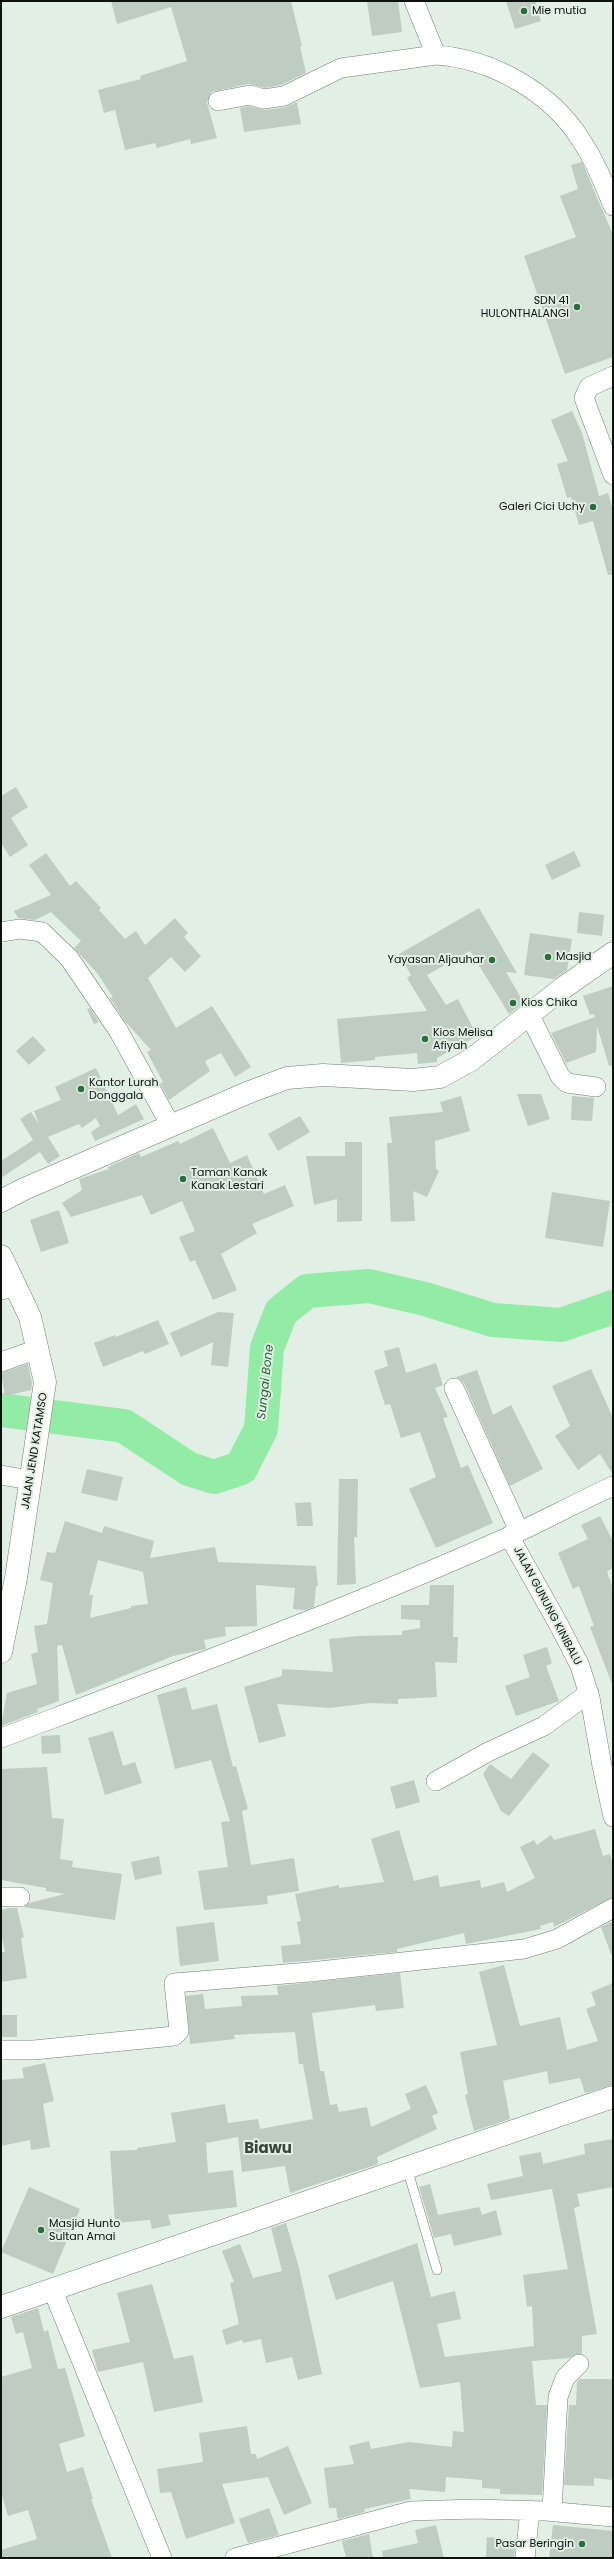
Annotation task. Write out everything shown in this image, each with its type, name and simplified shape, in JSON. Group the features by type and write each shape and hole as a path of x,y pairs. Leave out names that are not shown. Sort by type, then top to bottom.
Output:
{"street":[{"path":"414,1 436,55"},
{"path":"218,101 250,95 264,99 284,96 341,68 436,55 459,56 487,64 528,87 563,116 608,177 613,206"},
{"path":"613,376 589,387 584,398 613,475"},
{"path":"1,932 20,929 42,932 69,958 118,1030 171,1126"},
{"path":"1,1201 24,1189 247,1093 287,1078 323,1075 413,1080 440,1077 472,1060 529,1014 613,953"},
{"path":"529,1014 560,1076 567,1083 596,1087"},
{"name":"JALAN JEND KATAMSO","path":"1,1256 9,1289 30,1317 45,1382 16,1578 1,1652"},
{"path":"1,1362 38,1349"},
{"name":"JALAN GUNUNG KINIBALU","path":"454,1388 514,1534 570,1644 589,1693 613,1817"},
{"path":"1,1475 31,1476"},
{"path":"1,1738 235,1650 514,1534 613,1486"},
{"path":"436,1781 488,1752 544,1726 589,1693"},
{"path":"1,1897 20,1897"},
{"path":"1,2050 34,2050 174,2036 179,2031 174,1983 310,1972 524,1949 557,1939 613,1908"},
{"path":"1,2308 613,2097"},
{"path":"53,2291 162,2558"},
{"path":"552,2511 558,2397 564,2378 579,2364"},
{"path":"235,2558 411,2511 474,2509 530,2510 613,2517"},
{"path":"525,2558 530,2510"}],"lane":[{"path":"407,2168 437,2270"}],"building":[{"path":"111,1 291,1 302,46 300,47 306,73 281,85 265,88 248,84 211,92 207,103 217,138 191,144 190,139 157,148 155,143 125,150 115,110 104,113 98,90 141,79 140,76 187,61 171,7 117,24"},
{"path":"367,1 398,1 402,32 372,36"},
{"name":"Mie mutia","path":"506,1 535,1 541,21 515,29"},
{"path":"297,102 301,124 244,132 240,108 249,106 266,110 286,107"},
{"name":"SDN 41 HULONTHALANGI","path":"582,162 613,235 613,357 565,374 524,256 576,237 560,196 578,189 571,165"},
{"path":"572,411 582,433 599,496 608,493 613,511 613,574 608,575 593,521 579,525 571,497 567,498 557,464 568,461 551,420"},
{"path":"16,787 28,807 11,818 28,845 10,857 1,843 1,796"},
{"path":"574,851 581,866 552,880 545,865"},
{"path":"46,853 70,886 76,881 101,908 99,910 125,939 136,931 145,945 175,918 188,933 184,937 201,956 185,972 171,957 148,978 176,1028 212,1006 251,1067 235,1077 221,1053 205,1061 210,1071 169,1100 160,1084 163,1082 147,1052 151,1050 124,1020 110,998 113,997 97,973 74,948 81,941 51,912 35,920 18,918 14,911 51,895 29,865"},
{"path":"479,908 517,973 506,972 524,1003 509,1014 470,951 427,975 446,1005 458,999 477,1036 437,1058 437,1062 418,1064 417,1053 375,1057 375,1060 341,1063 337,1019 427,1011 407,978 411,975 399,954"},
{"path":"579,912 604,915 602,936 577,933"},
{"name":"Masjid","path":"530,933 572,939 567,970 554,979 524,975"},
{"path":"613,986 613,1065 609,1066 597,1026 596,1052 566,1063 551,1033 595,1017 594,1014 590,1015 583,996"},
{"path":"90,1008 99,1022 94,1024 87,1009"},
{"path":"33,1036 46,1050 29,1065 16,1051"},
{"path":"96,1068 118,1115 136,1104 144,1119 95,1141 91,1132 100,1126 96,1118 82,1128 79,1124 48,1137 60,1156 48,1164 40,1152 1,1178 1,1161 33,1140 20,1119 31,1112 39,1124 34,1111 61,1100 55,1087"},
{"path":"517,1094 541,1094 550,1119 528,1126"},
{"path":"461,1096 470,1131 435,1141 436,1169 439,1171 427,1197 413,1191 415,1221 391,1222 387,1143 392,1143 389,1117 443,1112 440,1102"},
{"path":"572,1096 594,1098 592,1121 571,1120"},
{"path":"300,1116 310,1132 278,1151 268,1134"},
{"path":"213,1128 230,1163 247,1155 264,1194 285,1185 294,1206 252,1224 257,1233 221,1254 237,1290 213,1300 195,1260 190,1262 179,1237 195,1231 182,1201 151,1215 142,1195 71,1217 62,1203 82,1190 79,1179 109,1169 108,1167 139,1153 141,1157 178,1141 180,1144"},
{"path":"345,1142 362,1142 362,1221 337,1222 337,1199 314,1205 306,1156 345,1156"},
{"path":"552,1192 610,1201 603,1247 545,1238"},
{"path":"59,1210 69,1243 41,1252 30,1220"},
{"path":"218,1312 234,1313 228,1367 211,1365 213,1342 181,1357 170,1333"},
{"path":"158,1320 169,1344 145,1354 143,1351 103,1367 94,1343 115,1335 116,1337"},
{"path":"399,1347 406,1373 436,1363 443,1385 435,1388 448,1417 443,1418 461,1468 468,1465 493,1523 436,1548 409,1489 436,1477 420,1432 401,1438 390,1404 385,1405 374,1371 388,1366 384,1351"},
{"path":"28,1364 32,1383 31,1390 5,1396 1,1373"},
{"path":"591,1369 613,1418 613,1475 600,1454 578,1470 555,1436 570,1426 552,1386"},
{"path":"477,1370 493,1415 511,1405 543,1469 510,1486 464,1383 456,1377"},
{"path":"87,1469 123,1477 117,1501 81,1493"},
{"path":"339,1479 358,1479 357,1537 354,1537 356,1584 337,1585"},
{"path":"311,1502 313,1526 297,1526 295,1503"},
{"path":"600,1516 613,1541 613,1568 607,1572 613,1588 612,1684 590,1627 594,1626 579,1586 573,1589 558,1553 588,1539 581,1525"},
{"path":"65,1521 102,1533 104,1526 154,1541 150,1558 215,1547 218,1562 316,1566 318,1586 316,1586 314,1607 306,1610 293,1609 295,1588 256,1585 257,1626 225,1627 226,1636 204,1640 206,1649 173,1656 76,1695 62,1645 57,1646 59,1701 37,1709 38,1712 1,1726 7,1693 37,1684 31,1654 38,1652 34,1626 47,1624 53,1583 40,1580 47,1552 55,1553","holes":["98,1560 143,1572 148,1604 131,1606 131,1608 90,1618 93,1595 89,1595"]},
{"path":"430,1585 454,1585 453,1637 458,1637 457,1663 435,1662 437,1697 398,1699 398,1704 370,1703 330,1708 277,1704 286,1736 259,1743 244,1687 282,1676 282,1669 333,1672 329,1639 358,1636 402,1635 402,1631 420,1628 420,1620 401,1619 401,1605 429,1605"},
{"path":"547,1647 552,1663 546,1666 559,1701 516,1716 505,1686 530,1677 523,1655"},
{"path":"186,1687 192,1710 217,1704 233,1767 236,1766 248,1809 242,1811 251,1865 294,1858 299,1891 267,1896 268,1904 204,1910 198,1871 228,1867 221,1822 230,1821 211,1760 175,1769 157,1695"},
{"path":"113,1731 123,1766 135,1762 142,1783 105,1795 88,1738"},
{"path":"60,1735 61,1753 42,1754 41,1736"},
{"path":"533,1752 550,1765 509,1816 501,1811 483,1774 490,1764 511,1779"},
{"path":"47,1767 52,1818 64,1819 60,1859 73,1861 72,1867 122,1874 115,1920 23,1907 29,1903 65,1894 46,1891 46,1888 1,1880 1,1769"},
{"path":"414,1780 420,1802 396,1809 390,1787"},
{"path":"595,1829 603,1856 610,1854 613,1865 613,1897 554,1927 553,1922 540,1926 541,1929 466,1944 464,1933 397,1949 397,1952 283,1963 281,1946 301,1944 297,1922 301,1921 295,1894 339,1885 339,1888 384,1882 371,1839 399,1830 414,1881 438,1875 440,1887 480,1880 481,1888 504,1882 507,1892 535,1878 520,1847 534,1840 537,1845 551,1835 554,1840"},
{"path":"159,1856 162,1874 135,1880 131,1862"},
{"path":"17,1908 24,1937 21,1938 27,1978 1,1982 1,1952 5,1952 1,1933 1,1910"},
{"path":"613,1921 613,1954 611,1954 601,1927"},
{"path":"214,1922 219,1961 180,1966 176,1927"},
{"path":"504,1965 520,2026 560,2017 567,2050 598,2041 586,2009 596,2005 591,1992 613,1983 613,2085 585,2093 580,2078 549,2084 547,2071 503,2081 510,2119 474,2131 465,2095 468,2094 460,2052 497,2045 479,1972"},
{"path":"400,1973 404,2008 376,2011 375,2005 312,2013 320,2071 324,2071 330,2105 337,2104 339,2112 367,2107 371,2127 411,2109 405,2094 426,2085 438,2113 432,2116 437,2129 377,2157 378,2164 290,2193 285,2166 242,2172 238,2137 206,2143 208,2173 233,2170 237,2207 168,2215 171,2225 152,2229 150,2220 115,2223 110,2151 137,2150 137,2148 176,2142 171,2113 225,2104 228,2123 258,2119 260,2129 313,2119 303,2064 299,2064 295,2032 234,2035 235,2039 190,2044 186,1996 203,1994 205,2009 242,2006 241,1996 278,1995 277,1986"},
{"path":"1,2015 17,2015 17,2037 1,2037"},
{"path":"45,2063 54,2101 43,2104 50,2147 31,2150 30,2140 1,2146 1,2080 24,2078 22,2068"},
{"path":"613,2139 613,2187 577,2194 580,2206 574,2208 597,2334 582,2336 582,2354 576,2354 569,2358 532,2361 536,2405 547,2405 542,2495 500,2494 500,2489 482,2488 482,2480 446,2477 445,2492 409,2489 411,2499 364,2509 365,2512 338,2519 336,2508 329,2508 324,2468 354,2464 349,2446 369,2441 371,2449 409,2442 452,2447 453,2431 464,2432 460,2382 420,2388 393,2281 336,2300 328,2275 417,2243 431,2297 455,2291 461,2319 437,2324 445,2357 534,2346 532,2306 527,2307 523,2275 568,2269 552,2189 491,2200 487,2184 523,2176 519,2156 541,2152 543,2164 585,2154 584,2144"},
{"path":"430,2184 438,2215 479,2207 482,2215 496,2210 502,2235 454,2246 451,2234 434,2238 419,2187"},
{"name":"Masjid Hunto Sultan Amai","path":"29,2187 80,2209 53,2274 1,2252"},
{"path":"286,2223 299,2268 322,2374 298,2380 292,2357 266,2363 261,2339 243,2343 242,2340 226,2345 222,2330 239,2324 230,2283 234,2282 222,2251 240,2244 253,2278 282,2271 271,2228"},
{"path":"152,2284 174,2359 193,2355 203,2402 154,2412 143,2362 98,2372 92,2350 130,2342 117,2293"},
{"path":"38,2308 44,2332 48,2330 58,2369 65,2368 85,2436 59,2444 67,2472 83,2467 93,2499 91,2499 112,2558 1,2558 1,2550 37,2539 28,2510 8,2516 1,2492 1,2377 32,2368 23,2332 16,2334 11,2317"},
{"path":"580,2379 613,2379 613,2480 594,2478 594,2486 564,2485 569,2405 576,2405 577,2382"},
{"path":"247,2426 251,2454 256,2454 257,2459 288,2446 312,2503 284,2515 268,2477 222,2484 235,2523 186,2539 171,2492 160,2493 157,2469 203,2462 199,2433"},
{"path":"269,2508 279,2535 248,2543 239,2519"},
{"path":"436,2525 444,2558 383,2558 382,2551 418,2543 415,2530"},
{"name":"Pasar Beringin","path":"553,2525 613,2531 613,2558 549,2558"},
{"path":"369,2534 373,2558 346,2558 342,2541"},
{"path":"487,2537 516,2540 514,2558 486,2558"}],"waterway":[{"name":"Sungai Bone","path":"1,1410 124,1426 189,1469 214,1477 241,1468 261,1429 267,1348 281,1312 307,1291 369,1286 425,1299 493,1320 561,1325 613,1307"}],"place":[{"name":"Mie mutia","path":"524,11"},
{"name":"SDN 41 HULONTHALANGI","path":"577,307"},
{"name":"Galeri Cici Uchy","path":"593,507"},
{"name":"Masjid","path":"548,957"},
{"name":"Yayasan Aljauhar","path":"492,960"},
{"name":"Kios Chika","path":"513,1003"},
{"name":"Kios Melisa Afiyah","path":"425,1039"},
{"name":"Kantor Lurah Donggala","path":"81,1089"},
{"name":"Taman Kanak Kanak Lestari","path":"183,1179"},
{"name":"Masjid Hunto Sultan Amai","path":"41,2230"},
{"name":"Pasar Beringin","path":"582,2544"}],"district":[{"name":"Biawu","path":"268,2149"}]}
